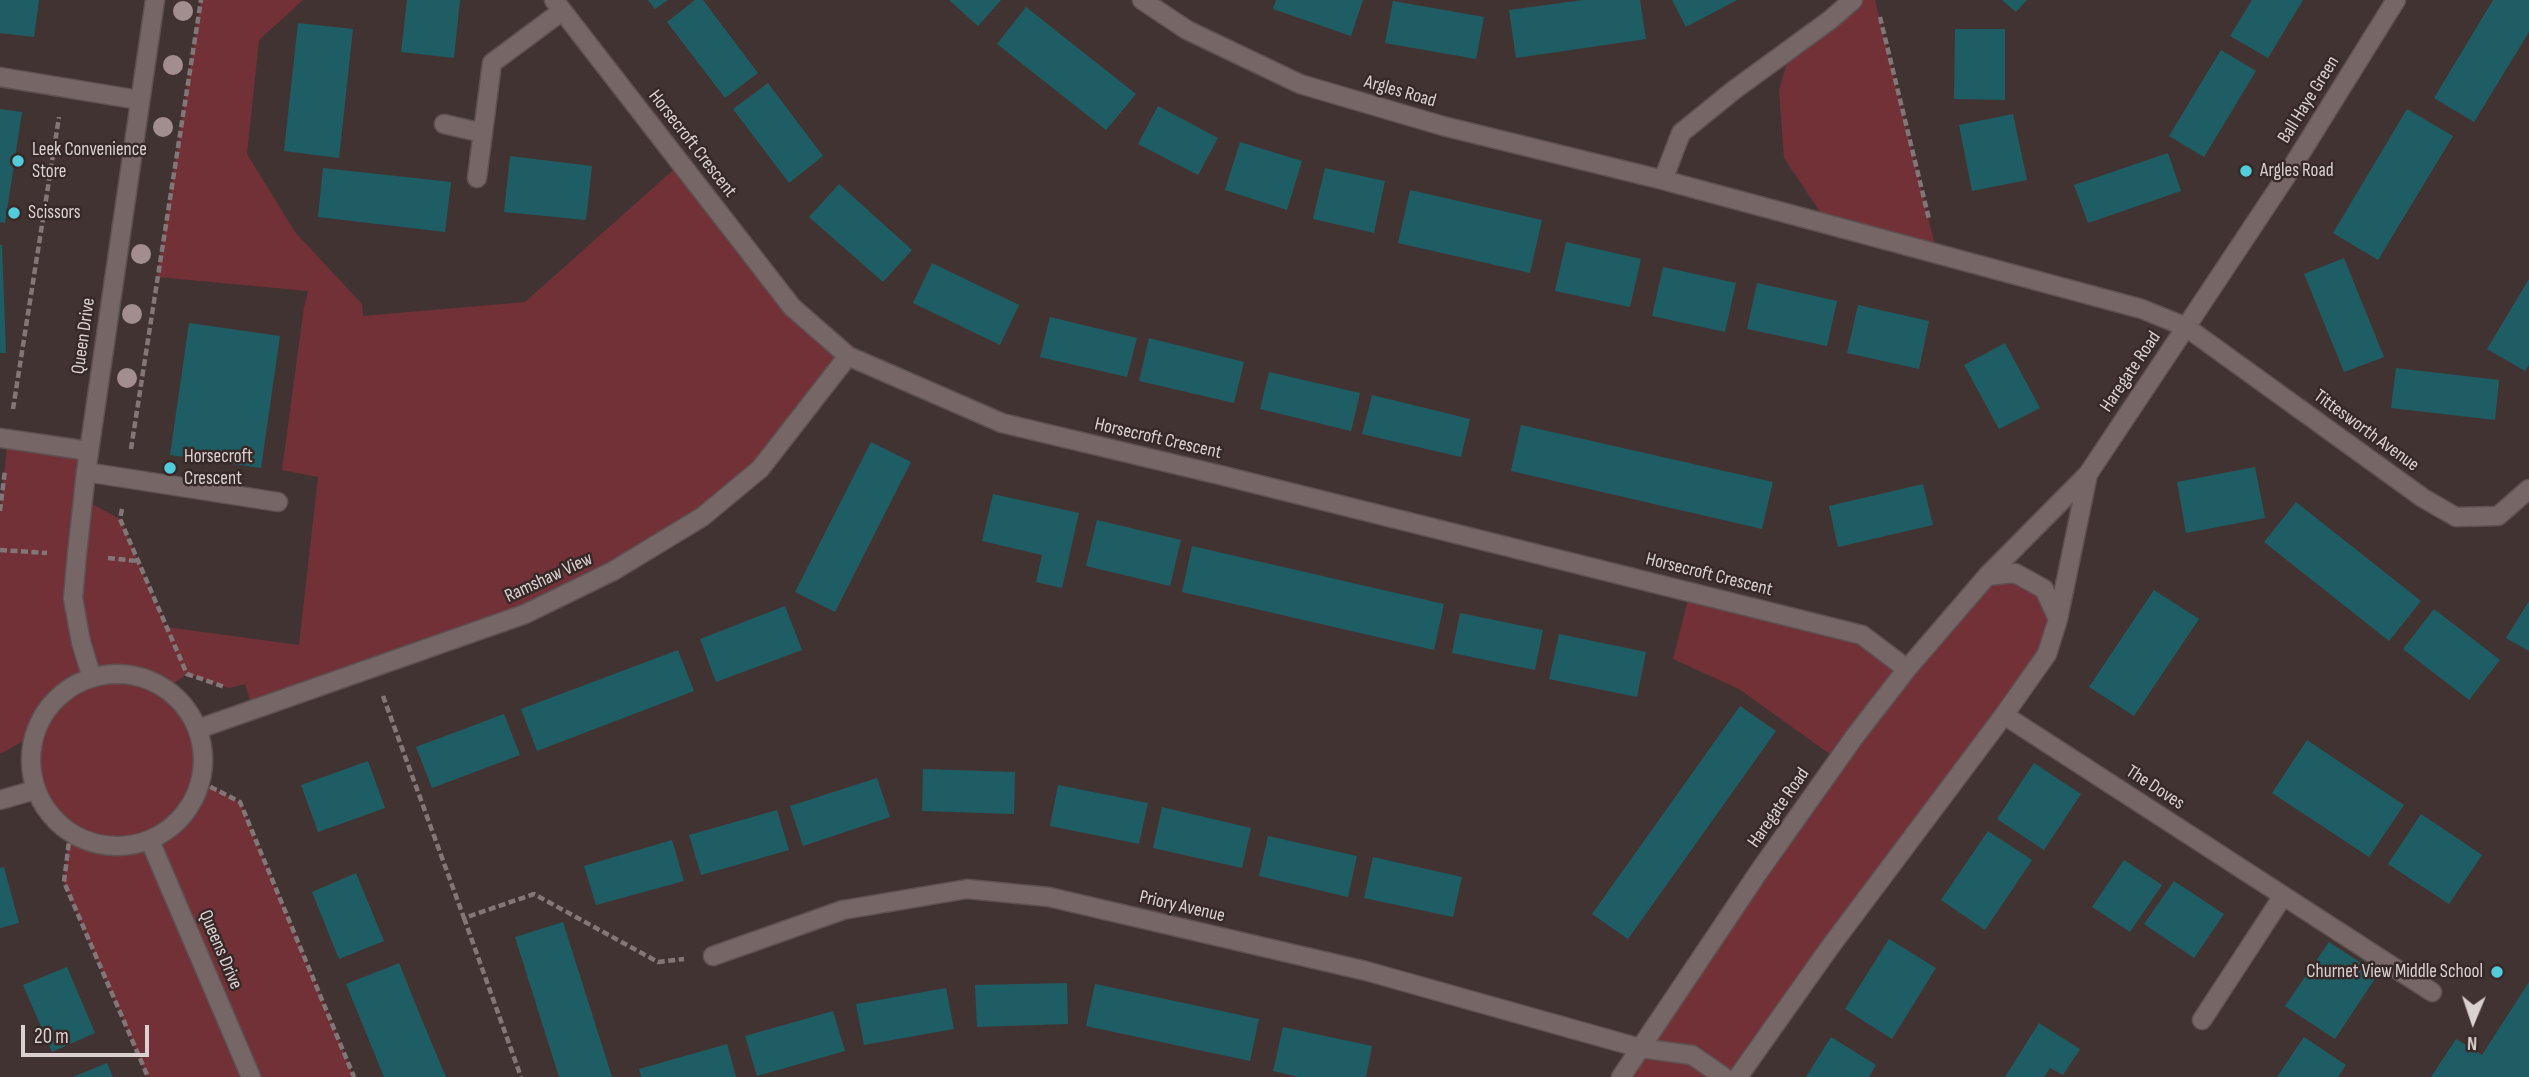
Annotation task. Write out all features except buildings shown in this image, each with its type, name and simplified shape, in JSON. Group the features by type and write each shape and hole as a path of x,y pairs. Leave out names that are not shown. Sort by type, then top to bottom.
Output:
{"street":[{"name":"Queen Drive","path":"92,678 81,642 74,598 86,472 155,0"},
{"name":"Argles Road","path":"1142,0 1187,30 1300,84 1443,126 1663,180 2142,309 2186,327"},
{"path":"1663,180 1681,133 1853,0"},
{"name":"Ball Haye Green","path":"2186,327 2289,172 2396,0"},
{"path":"477,178 492,62 558,5"},
{"name":"Horsecroft Crescent","path":"558,5 792,307 848,356 1002,423 1862,635 1907,669"},
{"path":"0,77 139,100"},
{"path":"444,124 483,133"},
{"name":"Haregate Road","path":"1621,1077 1760,870 1855,736 1907,669 1987,576 2088,474 2186,327"},
{"name":"Tittesworth Avenue","path":"2186,327 2423,498 2456,517 2498,516 2529,489"},
{"name":"Ramshaw View","path":"198,729 526,614 613,571 702,517 760,469 848,356"},
{"path":"4,438 89,451"},
{"path":"86,472 278,502"},
{"name":"Haregate Road","path":"1738,1077 1830,947 2047,654 2088,474"},
{"path":"1987,576 2015,573 2044,589 2057,619"},
{"path":"117,674 143,678 166,689 185,706 198,729 204,755 201,782 190,806 173,827 150,841 123,847 95,844 69,833 49,814 35,790 30,763 34,735 47,710 66,690 92,678 117,674"},
{"name":"The Doves","path":"2004,715 2432,992"},
{"path":"0,800 35,790"},
{"name":"Queens Drive","path":"150,841 251,1077"},
{"name":"Priory Avenue","path":"713,956 843,910 967,889 1049,897 1366,971 1640,1048 1692,1055 1724,1077"},
{"path":"2202,1020 2283,896"}],"path":[{"path":"201,0 120,519 187,674 229,688 245,684 253,709"},
{"path":"1879,13 1937,254"},
{"path":"0,511 4,438 64,88"},
{"path":"373,668 521,1077"},
{"path":"201,782 240,802 354,1077"},
{"path":"69,833 64,882 148,1077"},
{"path":"464,918 534,894 658,962 713,956"}],"shaded area":[{"path":"201,0 303,0 259,40 247,154 295,232 362,304 363,316 525,302 680,164 792,307 848,356 760,469 613,571 253,710 245,684 229,688 187,674 167,688 186,708 196,725 202,752 201,782 240,802 354,1077 148,1077 64,882 69,833 48,811 36,790 32,766 34,735 0,754 0,511 8,439 89,451 83,499 120,519 166,627 299,645 318,477 282,470 308,291 157,277"},
{"path":"1853,0 1875,0 1937,254 1829,225 1784,158 1779,90 1791,49"},
{"path":"1987,576 2044,589 2058,619 2047,654 1738,1077 1621,1077 1838,760 1739,689 1673,659 1690,592 1862,635 1907,669"}],"place":[{"name":"Leek Convenience Store","path":"18,161"},
{"name":"Argles Road","path":"2246,171"},
{"name":"Scissors","path":"14,213"},
{"name":"Horsecroft Crescent","path":"170,468"},
{"name":"Churnet View Middle School","path":"2497,972"}]}
